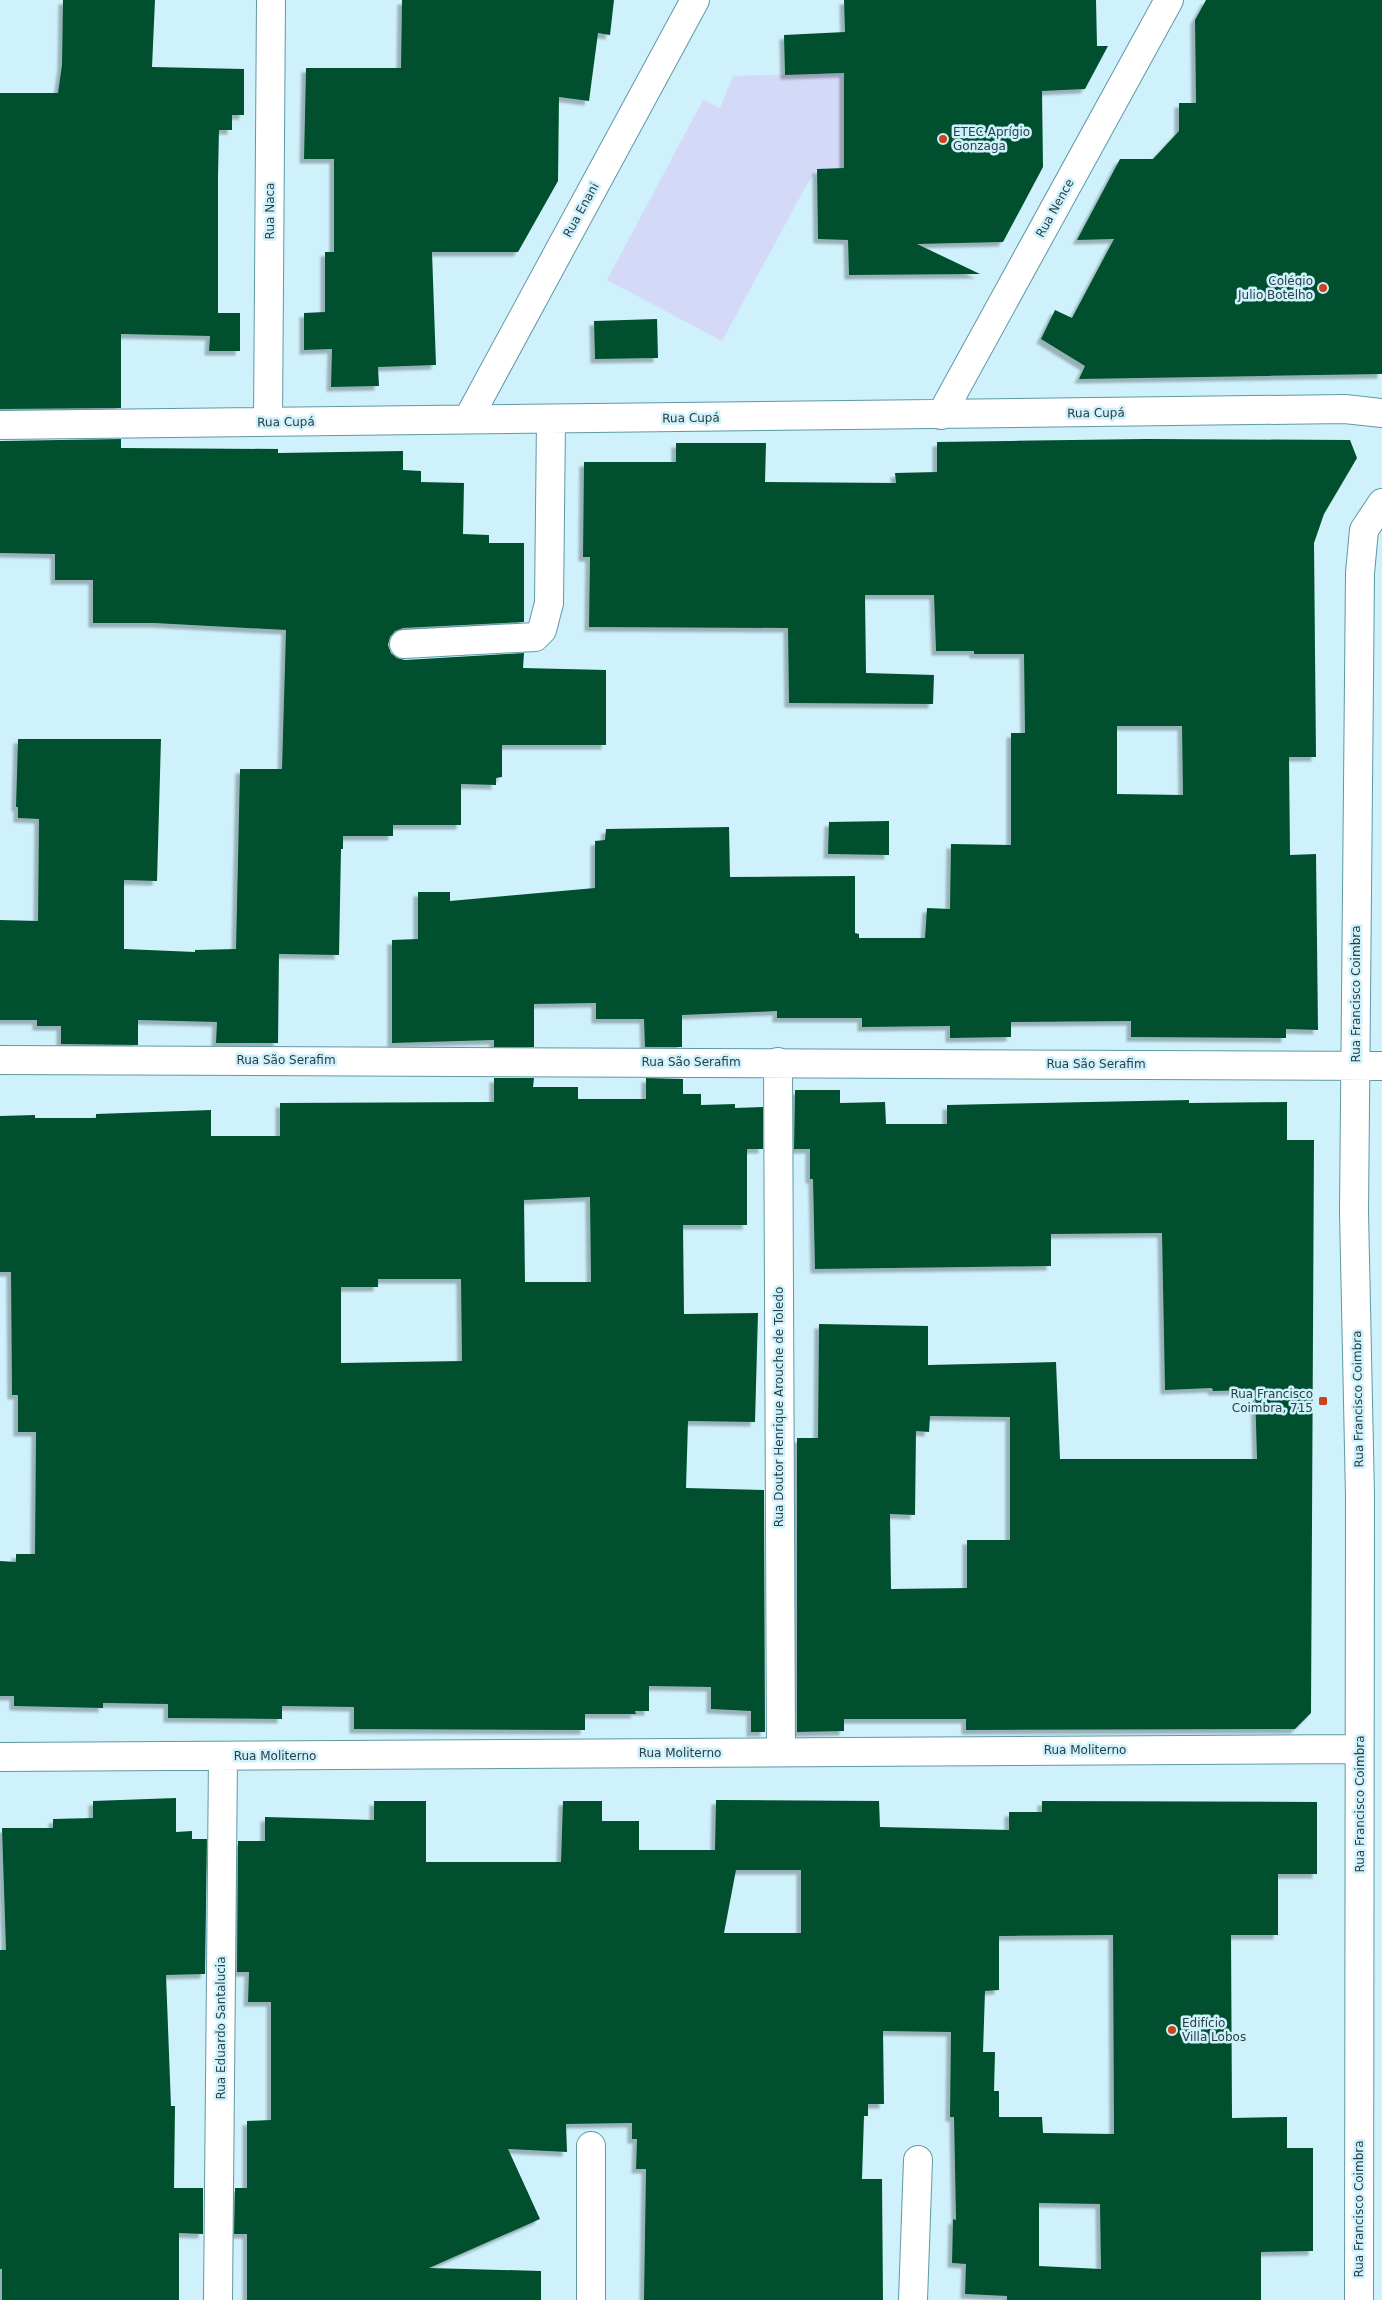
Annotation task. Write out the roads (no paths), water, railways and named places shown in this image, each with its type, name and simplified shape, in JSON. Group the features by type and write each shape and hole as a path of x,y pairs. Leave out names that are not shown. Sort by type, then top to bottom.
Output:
{"street":[{"name":"Rua Naca","path":"268,422 272,0"},
{"name":"Rua Enani","path":"468,419 695,0"},
{"name":"Rua Nence","path":"942,415 1169,0"},
{"name":"Rua Cupá","path":"0,425 468,419 551,420 1345,409 1382,414"},
{"path":"404,644 535,637 542,630 548,603 551,420"},
{"name":"Rua Francisco Coimbra","path":"1359,2300 1371,1899 1360,1749 1371,1496 1354,1211 1369,1066 1360,573 1364,530 1382,503"},
{"name":"Rua São Serafim","path":"0,1060 1369,1066"},
{"name":"Rua Doutor Henrique Arouche de Toledo","path":"778,1062 781,1752"},
{"name":"Rua Moliterno","path":"0,1757 1360,1749"},
{"name":"Rua Eduardo Santalucia","path":"218,2300 223,1756"},
{"path":"591,2146 591,2300"},
{"path":"913,2300 918,2160"}],"place":[{"name":"ETEC Aprígio Gonzaga","path":"943,139"},
{"name":"Colégio Julio Botelho","path":"1323,288"},
{"name":"Rua Francisco Coimbra, 715","path":"1323,1401"},
{"name":"Edifício Villa Lobos","path":"1172,2030"}]}
